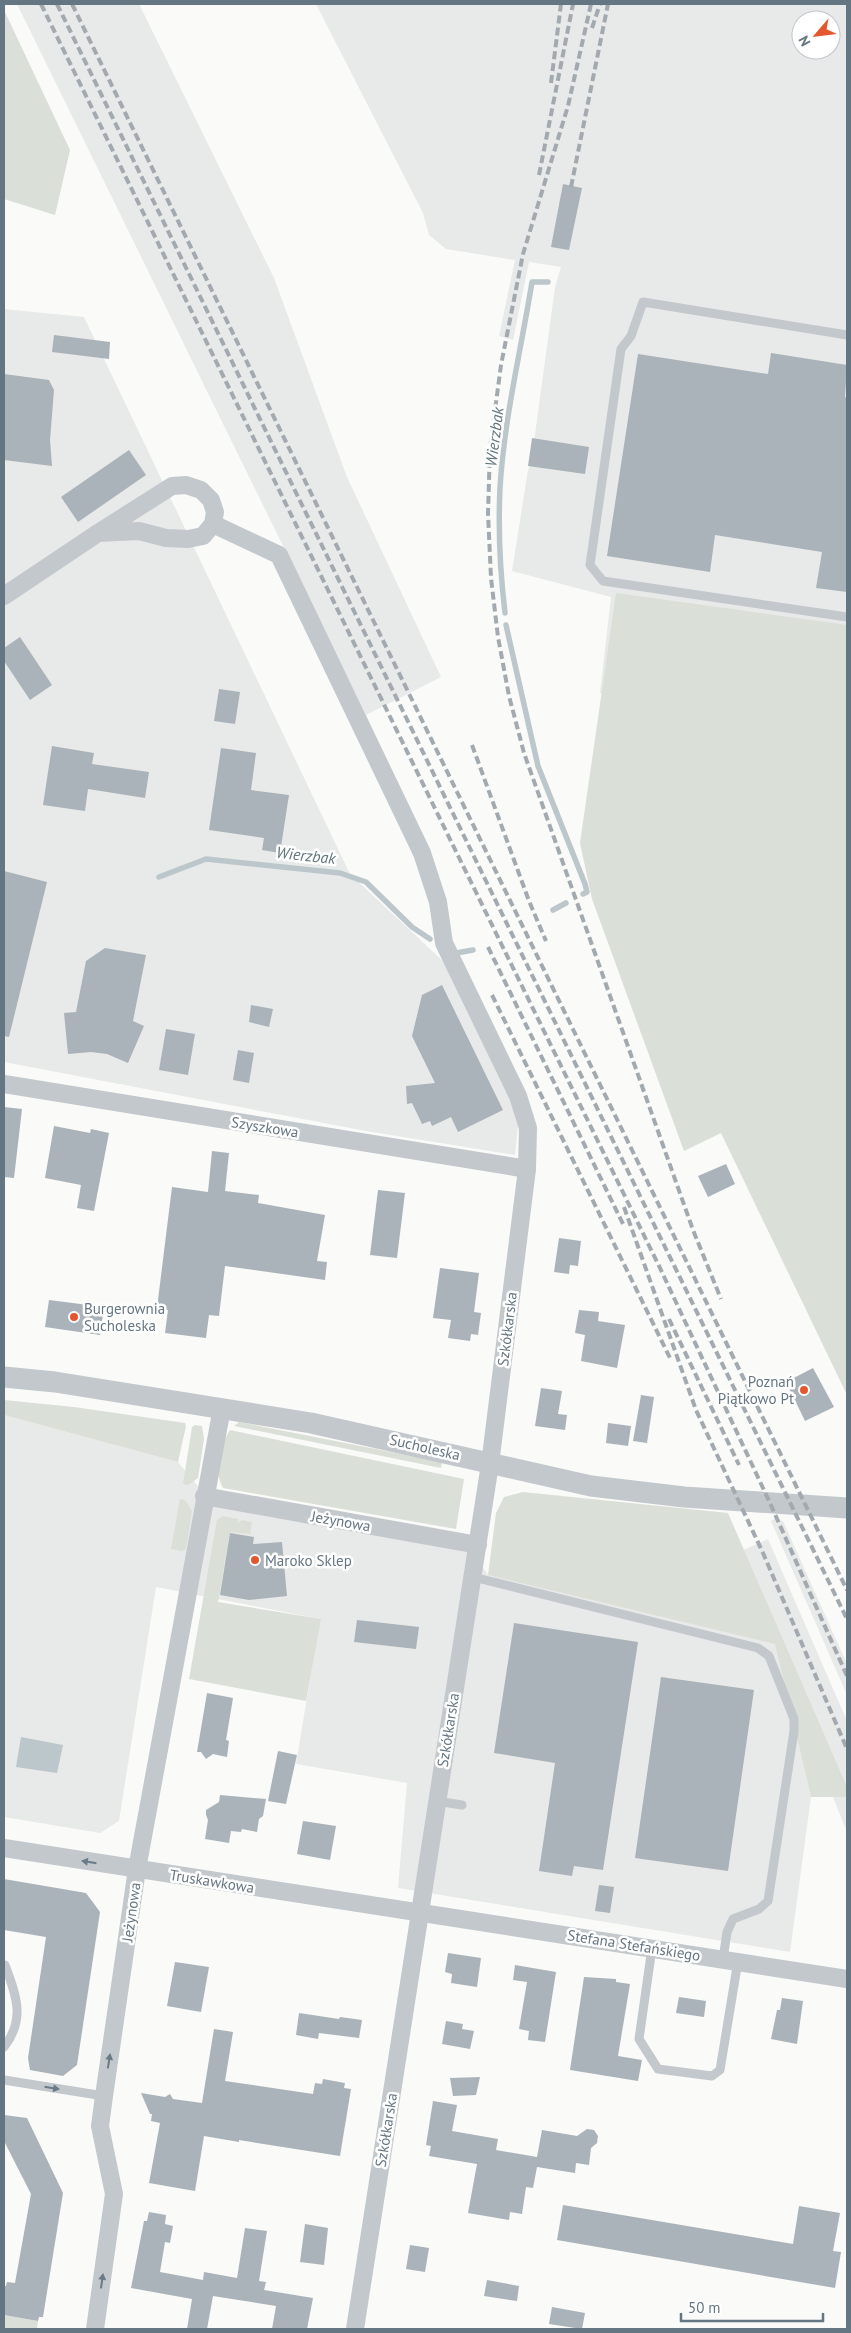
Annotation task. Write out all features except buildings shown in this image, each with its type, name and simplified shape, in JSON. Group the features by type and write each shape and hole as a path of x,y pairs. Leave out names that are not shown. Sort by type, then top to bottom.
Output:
{"street":[{"path":"4,596 98,533 172,486 186,485 201,490 211,500 214,512 213,524 203,536 188,540 166,538 138,531 98,533"},
{"name":"Szkółkarska","path":"213,524 279,555 335,668 422,853 438,902 444,943 518,1096 528,1128 527,1169 490,1464 355,2329"},
{"name":"Szyszkowa","path":"4,1084 527,1169"},
{"name":"Sucholeska","path":"4,1377 55,1382 222,1408 375,1435 554,1479 628,1492 847,1508"},
{"name":"Jeżynowa","path":"95,2329 114,2194 100,2126 104,2096 137,1869 204,1496 222,1408"},
{"name":"Jeżynowa","path":"204,1496 478,1544"},
{"name":"Truskawkowa","path":"4,1848 420,1912"},
{"name":"Stefana Stefańskiego","path":"420,1912 847,1979"}],"lane":[{"path":"847,335 643,302 631,336 621,349 590,565 603,581 847,617"},
{"path":"472,1577 758,1648 768,1656 794,1719 794,1731 768,1901 759,1909 733,1919 727,1932 730,1960 720,2070 712,2076 658,2069 639,2039 652,1948"},
{"path":"436,1802 462,1805"},
{"path":"4,2047 16,2026 18,2005 5,1965"},
{"path":"4,2080 104,2096"}],"shaded area":[{"path":"17,4 139,4 274,278 347,477 441,677 366,715"},
{"path":"316,4 847,4 847,730 600,693 611,597 512,571 528,470 531,464 555,287 561,267 529,262 513,340 499,336 515,260 446,249 429,235 423,213"},
{"path":"4,10 70,150 55,215 4,199"},
{"path":"4,309 84,317 350,874 445,963 519,1115 515,1155 366,1131 4,1062"},
{"path":"616,593 847,625 847,1395 721,1133 684,1151 592,899 580,843"},
{"path":"4,1400 74,1407 185,1423 186,1426 178,1462 4,1415"},
{"path":"4,1415 178,1462 211,1502 460,1533 488,1575 737,1553 768,1539 847,1721 847,1832 781,1668 811,1797 790,1952 398,1888 407,1783 296,1764 320,1619 156,1587 119,1821 100,1833 4,1817"},
{"path":"239,1422 442,1462 441,1468 234,1426"},
{"path":"195,1425 202,1426 204,1439 198,1478 188,1485 183,1484 192,1427"},
{"path":"230,1430 464,1479 456,1529 223,1488 218,1474 218,1467 223,1443"},
{"path":"523,1492 728,1513 847,1787 847,1797 811,1797 775,1644 488,1575 496,1513 504,1497"},
{"path":"180,1499 185,1500 192,1511 186,1549 182,1551 171,1549"},
{"path":"223,1516 238,1519 238,1523 242,1520 252,1522 250,1534 230,1532 218,1602 321,1619 306,1701 189,1679 217,1520"},
{"path":"774,1519 783,1521 847,1664 847,1695 771,1521"},
{"path":"21,1737 63,1745 57,1773 16,1767"},
{"path":"4,2315 38,2321 37,2329 4,2328"}],"waterway":[{"name":"Wierzbak","path":"505,613 499,519 505,436 532,282 548,282"},
{"name":"Wierzbak","path":"506,625 538,766 585,884 587,892 583,894"},
{"name":"Wierzbak","path":"159,877 206,859 340,873 366,882 412,927 430,939"},
{"name":"Wierzbak","path":"553,910 566,903"},
{"name":"Wierzbak","path":"456,953 473,950"}],"railway":[{"path":"41,4 660,1268 770,1503 847,1676"},
{"path":"57,4 847,1619"},
{"path":"72,4 847,1590"},
{"path":"551,83 561,4"},
{"path":"539,175 573,4"},
{"path":"591,4 568,106 523,254 501,365 490,448 488,513 491,578 498,637 509,696 524,753 693,1230 721,1299"},
{"path":"592,28 600,4"},
{"path":"571,187 608,4"},
{"path":"472,745 529,901 546,941"},
{"path":"488,947 624,1226"},
{"path":"492,995 670,1358"},
{"path":"624,1207 696,1410 763,1553 847,1749"},
{"path":"669,1319 739,1465"}],"place":[{"name":"Burgerownia Sucholeska","path":"74,1317"},
{"name":"Poznań Piątkowo Pt","path":"804,1390"},
{"name":"Maroko Sklep","path":"255,1560"}]}
